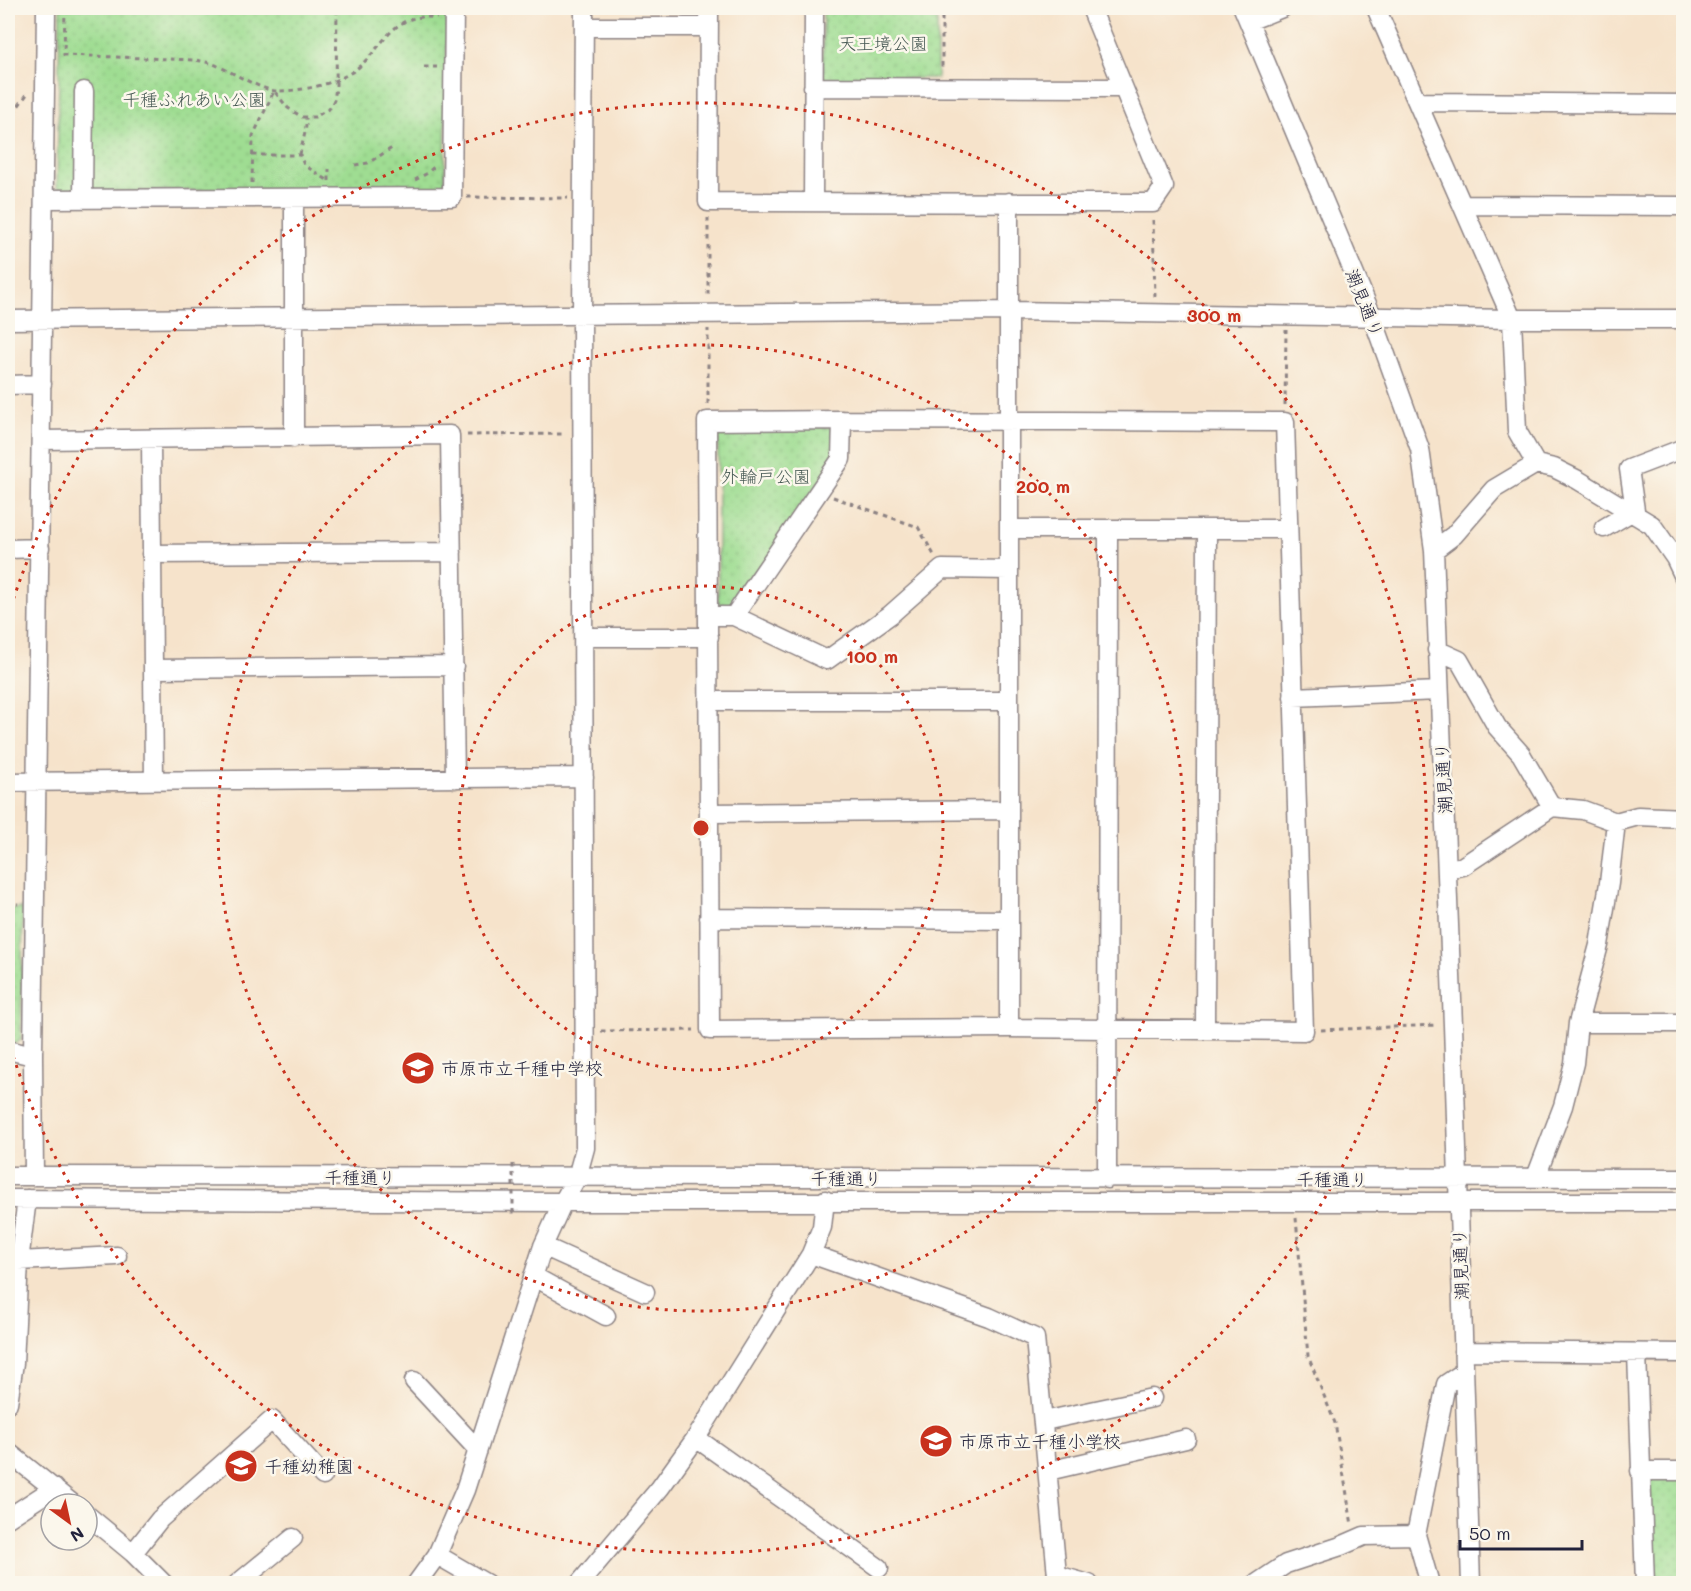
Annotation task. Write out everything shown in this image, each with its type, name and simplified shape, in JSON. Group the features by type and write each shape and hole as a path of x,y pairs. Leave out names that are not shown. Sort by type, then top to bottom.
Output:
{"street":[{"path":"34,1176 33,1056 46,8"},
{"path":"416,1584 437,1555 465,1490 543,1246 563,1202 578,1177 585,1148 582,434 584,8"},
{"path":"709,8 708,202 1153,203 1164,187 1091,8"},
{"path":"813,202 814,8"},
{"path":"1246,14 1282,8"},
{"path":"1376,8 1512,319 1517,431 1536,464"},
{"path":"44,200 452,197 448,13"},
{"name":"潮見通り","path":"1246,14 1372,316 1420,449 1434,550 1453,1025 1471,1584"},
{"path":"584,27 708,27"},
{"path":"813,87 1123,88"},
{"path":"83,200 84,91"},
{"path":"1417,102 1683,104"},
{"path":"294,198 294,438"},
{"path":"1009,202 1009,1028"},
{"path":"1462,205 1683,206"},
{"path":"8,320 1010,311 1512,319 1683,319"},
{"path":"8,385 42,384"},
{"path":"734,616 842,459 842,420"},
{"path":"1010,420 1285,422 1304,1031 1009,1028 710,1030 707,421 1010,420"},
{"path":"41,440 450,435 455,779"},
{"path":"150,439 154,781"},
{"path":"1604,528 1635,510 1629,469 1683,448"},
{"path":"1434,550 1454,535 1494,489 1536,464 1562,472 1652,525 1674,558 1683,577"},
{"path":"1009,529 1287,529"},
{"path":"1107,1179 1108,530"},
{"path":"1205,1029 1207,530"},
{"path":"8,549 40,548"},
{"path":"151,554 452,552"},
{"path":"709,616 734,616 827,660 890,615 942,569 1009,570"},
{"path":"584,638 709,637"},
{"path":"1437,650 1459,660 1497,727 1521,754 1552,807"},
{"path":"153,669 454,666"},
{"path":"1293,697 1438,691"},
{"path":"708,701 1008,701"},
{"path":"8,782 584,777"},
{"path":"1447,869 1463,866 1552,807 1583,810 1616,822 1638,816 1683,818"},
{"path":"709,813 1008,810"},
{"path":"1536,1177 1563,1106 1574,1063 1578,1023 1599,945 1616,822"},
{"path":"709,918 1008,920"},
{"path":"1578,1023 1683,1023"},
{"path":"8,1050 33,1056"},
{"name":"千種通り","path":"8,1176 1683,1178"},
{"name":"千種通り","path":"8,1199 563,1202 825,1200 1683,1202"},
{"path":"8,1403 14,1363 19,1261 27,1199"},
{"path":"579,1584 660,1488 696,1438 812,1254 822,1227 825,1200"},
{"path":"543,1246 645,1292"},
{"path":"812,1254 989,1317 1035,1338 1044,1421 1055,1579 1089,1584"},
{"path":"19,1261 117,1256"},
{"path":"533,1276 606,1316"},
{"path":"1463,1351 1683,1353"},
{"path":"1637,1353 1645,1584"},
{"path":"1430,1584 1416,1535 1446,1384 1464,1372"},
{"path":"414,1381 478,1450"},
{"path":"1044,1421 1152,1398"},
{"path":"133,1553 160,1519 272,1420 323,1476"},
{"path":"696,1438 879,1568"},
{"path":"1048,1471 1186,1439"},
{"path":"9,1454 59,1492"},
{"path":"1641,1471 1683,1471"},
{"path":"8,1518 54,1488"},
{"path":"99,1525 133,1553 164,1584"},
{"path":"1256,1584 1286,1564 1364,1536 1416,1535"},
{"path":"237,1584 293,1538"},
{"path":"437,1555 487,1584"}],"path":[{"path":"65,8 64,55 195,60 213,64 274,91 294,114 306,118 315,117 330,108 334,100 337,8"},
{"path":"942,8 943,88"},
{"path":"274,91 306,87 336,79 359,67 386,34 397,25 411,18 448,13"},
{"path":"437,73 438,59"},
{"path":"424,67 438,67"},
{"path":"8,120 45,71"},
{"path":"242,185 252,185 253,136 274,91"},
{"path":"306,118 307,132 301,142 300,155 304,165 334,183 323,184"},
{"path":"355,165 368,163 392,148"},
{"path":"252,155 300,155"},
{"path":"411,182 426,174 436,165 438,158"},
{"path":"329,169 329,180"},
{"path":"452,197 582,198"},
{"path":"1153,203 1155,312"},
{"path":"1285,422 1286,315"},
{"path":"450,435 582,434"},
{"path":"820,493 918,527 942,569"},
{"path":"1304,1031 1453,1025"},
{"path":"585,1031 710,1030"},
{"path":"513,1164 513,1215"},
{"path":"1295,1201 1308,1356 1335,1423 1354,1540"}],"green space":[{"name":"千種ふれあい公園","path":"60,8 447,8 445,183 440,188 63,192 57,187"},
{"name":"天王境公園","path":"823,8 937,8 937,78 828,80 823,76"},
{"name":"外輪戸公園","path":"832,427 837,434 837,459 735,607 723,610 718,606 718,433 725,428"},
{"path":"23,908 21,1040 15,1044 8,1042 8,909"},
{"path":"1640,1471 1683,1471 1683,1583 1645,1583"}],"place":[{"name":"市原市立千種中学校","path":"418,1068"},
{"name":"市原市立千種小学校","path":"936,1441"},
{"name":"千種幼稚園","path":"241,1466"}]}
